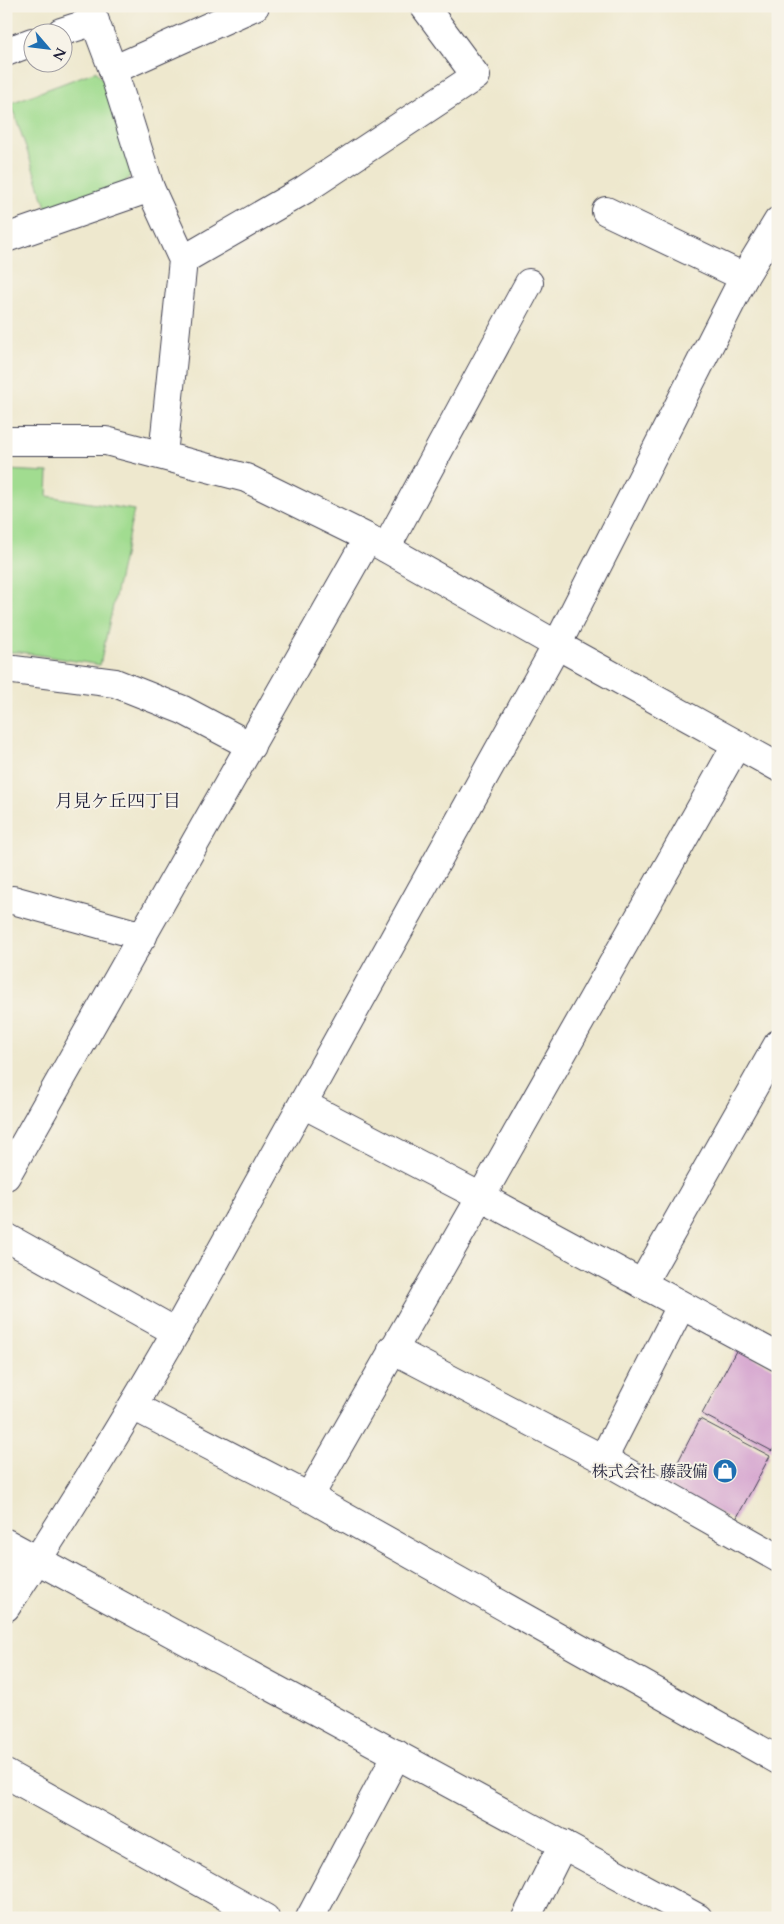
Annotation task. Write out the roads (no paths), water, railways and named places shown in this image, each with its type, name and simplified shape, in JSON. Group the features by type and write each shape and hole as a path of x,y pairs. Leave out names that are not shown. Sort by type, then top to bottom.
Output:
{"street":[{"path":"113,70 255,6"},
{"path":"183,260 304,190 476,76 424,6"},
{"path":"72,25 92,13 113,70 150,188 183,260 164,455"},
{"path":"6,52 22,46"},
{"path":"6,238 150,188"},
{"path":"606,211 744,277"},
{"path":"6,1607 38,1560 133,1406 303,1104 557,645 744,277 778,221"},
{"path":"6,1176 251,746 377,543 530,283"},
{"path":"6,440 106,441 246,478 377,543 778,767"},
{"path":"6,669 115,683 183,710 251,746"},
{"path":"309,1497 737,744"},
{"path":"6,901 13,900 143,936"},
{"path":"642,1284 778,1044"},
{"path":"303,1104 778,1356"},
{"path":"6,1237 176,1332"},
{"path":"603,1459 681,1306"},
{"path":"392,1349 603,1459 778,1558"},
{"path":"133,1406 309,1497 778,1760"},
{"path":"6,1543 698,1918"},
{"path":"6,1565 38,1560"},
{"path":"310,1918 397,1754"},
{"path":"6,1774 265,1918"},
{"path":"526,1918 563,1844"}],"place":[{"name":"株式会社 藤設備","path":"725,1471"}],"district":[{"name":"月見ケ丘四丁目","path":"118,801"}]}
